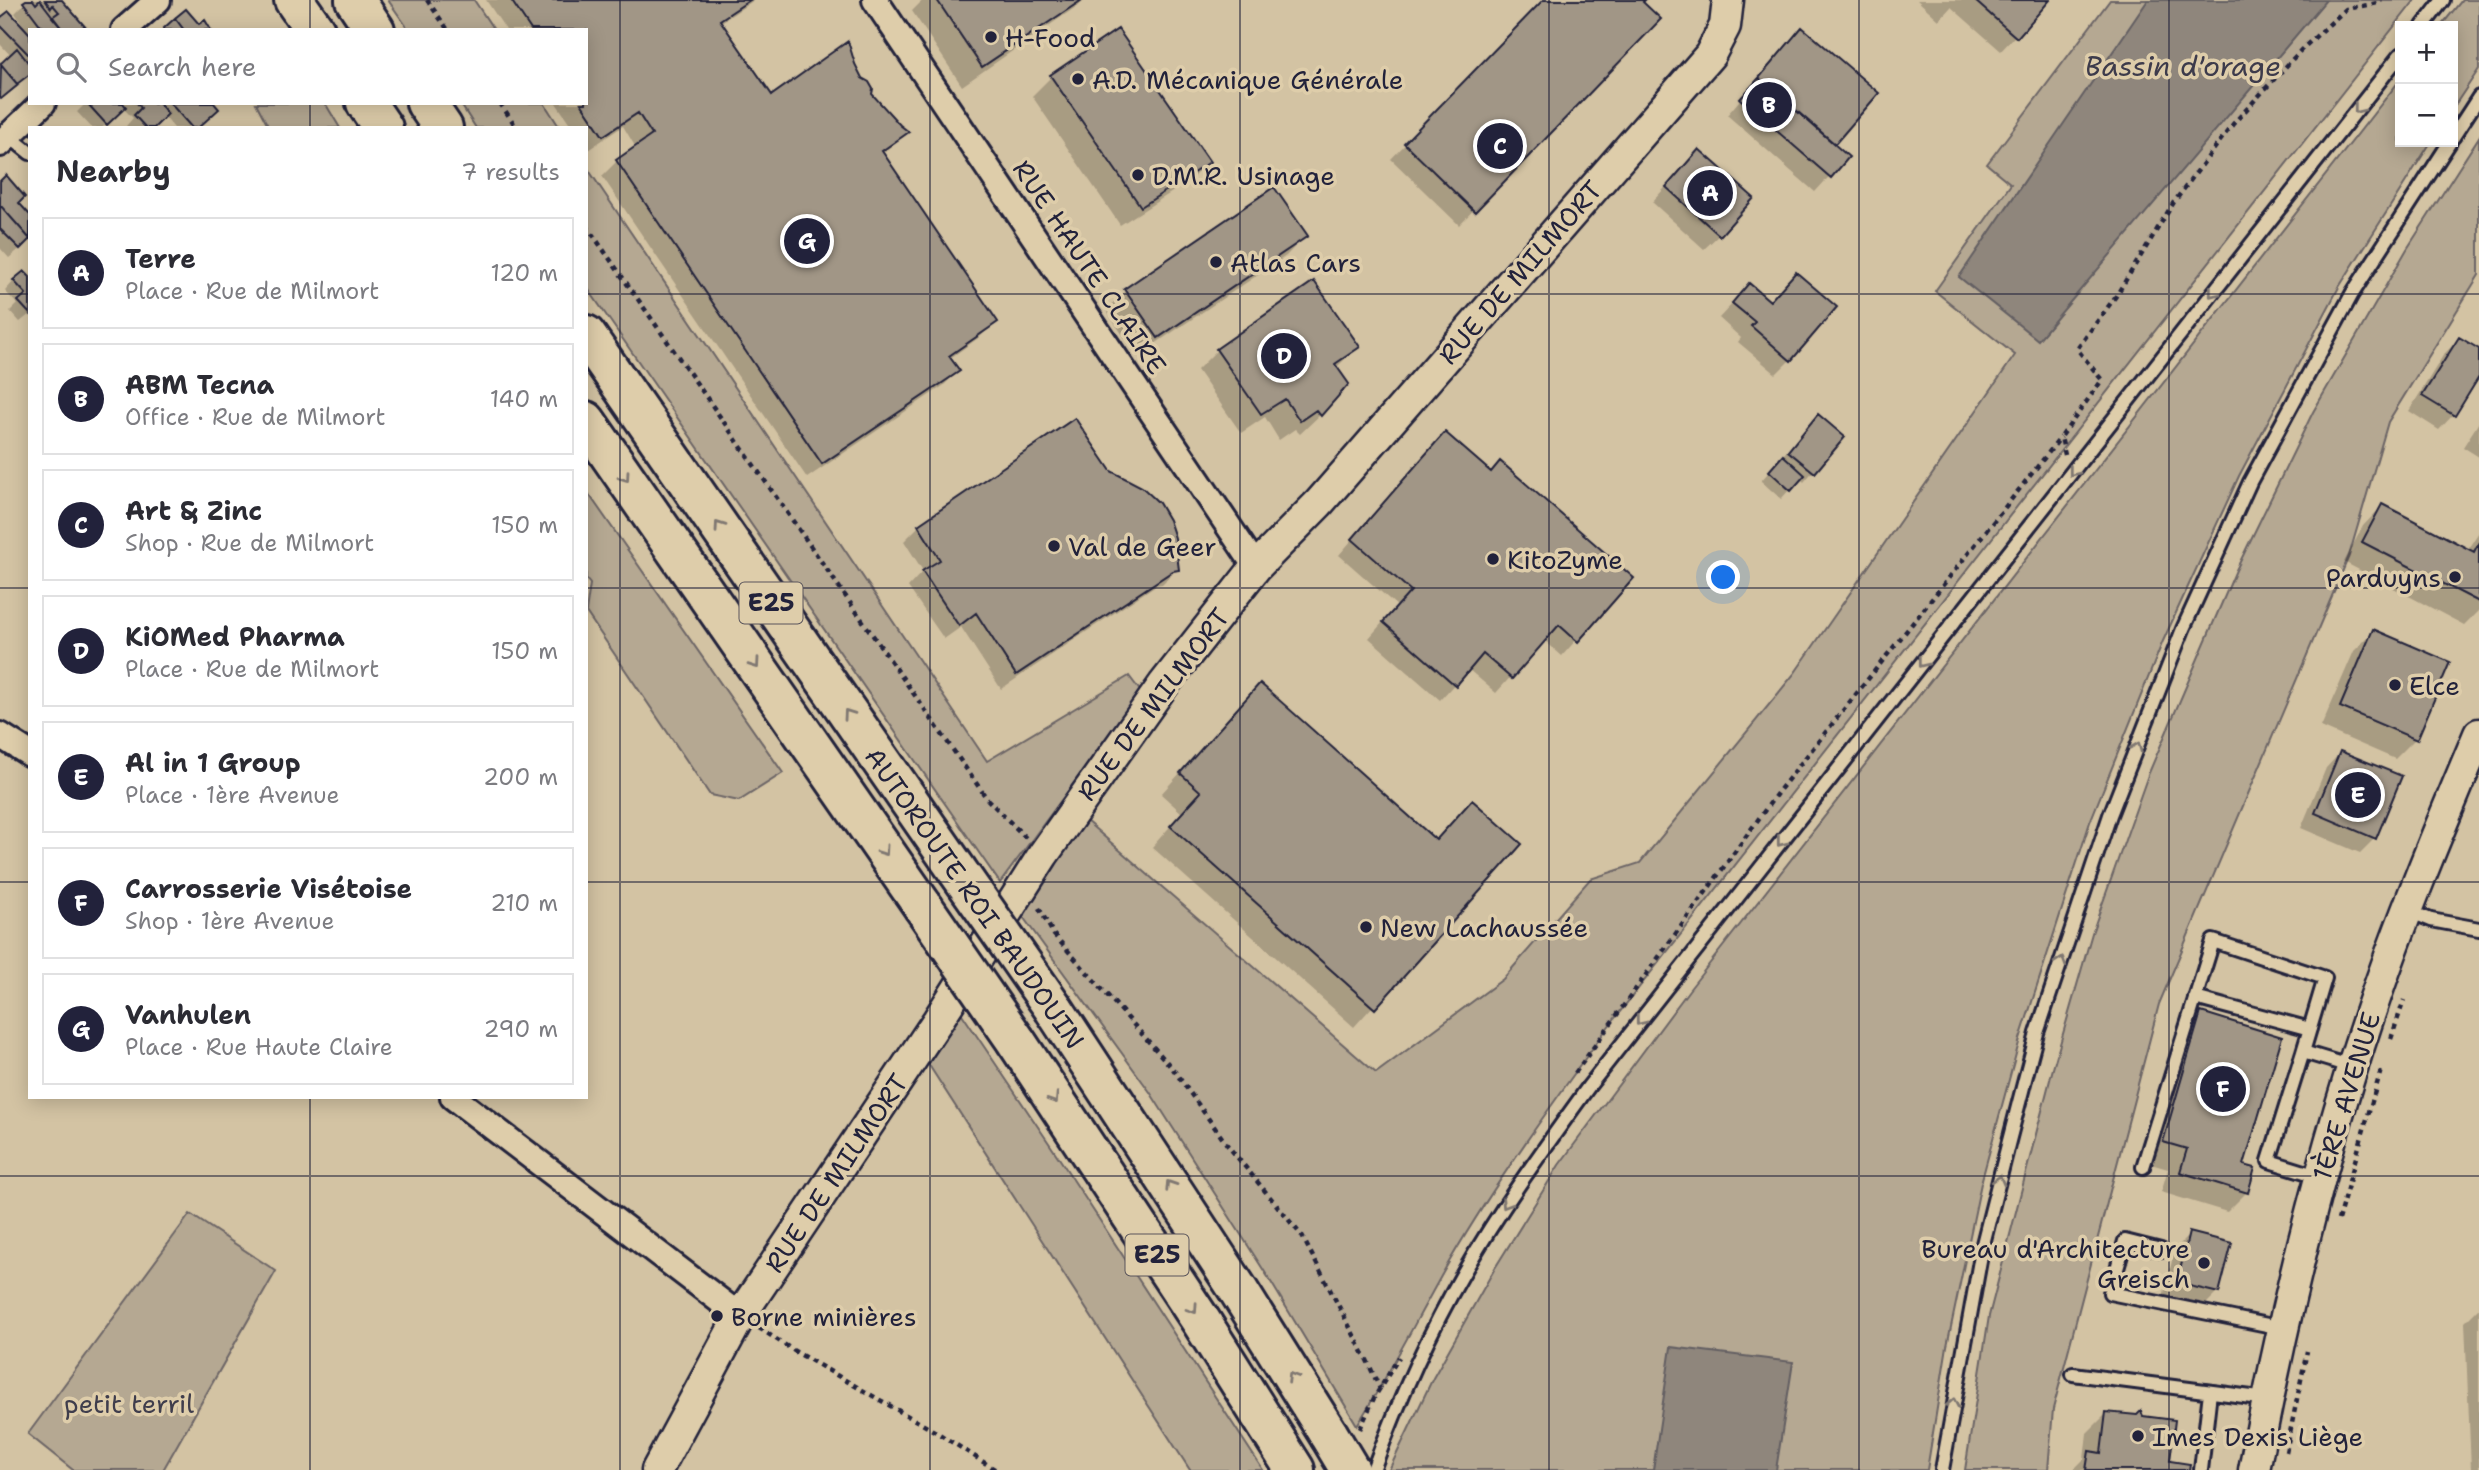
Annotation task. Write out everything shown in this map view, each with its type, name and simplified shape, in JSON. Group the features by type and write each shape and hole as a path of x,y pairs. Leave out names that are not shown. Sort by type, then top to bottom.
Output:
{"highway":[{"path":"294,0 314,28"},
{"path":"355,0 374,28"},
{"path":"367,105 382,126"},
{"path":"427,105 442,126"},
{"name":"AUTOROUTE ROI BAUDOUIN","path":"588,338 1054,1009 1237,1288 1350,1470"},
{"name":"AUTOROUTE ROI BAUDOUIN","path":"588,424 1016,1041 1201,1321 1295,1470"}],"street":[{"path":"126,28 158,0"},
{"name":"RUE HAUTE CLAIRE","path":"876,0 1256,567"},
{"name":"RUE DE MILMORT","path":"657,1470 740,1316 938,1020 1024,883 1164,684 1256,567 1320,503 1710,55 1725,26 1728,0"},
{"path":"4,140 41,105"},
{"name":"1ÈRE AVENUE","path":"2254,1470 2268,1399 2296,1334 2321,1177 2353,1067 2406,910 2479,734"},
{"path":"0,735 28,753"},
{"path":"456,1099 740,1316"}],"lane":[{"path":"2427,21 2443,0"},
{"path":"1373,1470 1420,1357 1457,1284 1522,1179 1589,1086 2395,61"},
{"path":"2458,129 2479,97"},
{"path":"4,140 28,152"},
{"path":"1942,1470 1983,1244 2009,1141 2038,1033 2110,815 2183,629 2250,482 2352,294 2447,147"},
{"path":"2406,910 2431,920 2479,928"},
{"path":"2143,1167 2213,941 2325,978 2269,1161 2321,1177"},
{"path":"2196,998 2310,1029"},
{"path":"2303,1052 2353,1067"},
{"path":"2161,1250 2124,1241 2110,1293 2296,1334"},
{"path":"2073,1374 2268,1399"},
{"path":"2202,1470 2210,1392"}],"path":[{"path":"427,0 447,28"},
{"path":"2070,475 2061,437 2102,380 2077,349 2116,296 2174,202 2233,124 2301,50 2346,9 2378,4 2381,0"},
{"path":"501,105 516,126"},
{"path":"588,228 988,800 1043,855"},
{"path":"1024,883 1054,935 1172,1069 1228,1146 1302,1236 1380,1389"},
{"path":"2387,1050 2404,999"},
{"path":"2338,1221 2383,1062"},
{"path":"740,1316 996,1470"},
{"path":"2285,1457 2296,1334"}],"green space":[{"path":"388,0 474,0 493,28 408,28"},
{"path":"2110,0 2415,0 2398,21 2395,21 2395,25 1608,1027 1486,1202 1357,1425 1268,1277 1150,1092 1018,910 1085,820 1376,1073 1503,979 1590,879 1640,863 1794,674 2015,355 1935,291 2011,184 1987,164"},
{"path":"2462,0 2479,0 2479,69 2458,100 2458,21 2445,21"},
{"path":"2395,86 2395,147 2428,147 2339,287 2239,476 2163,641 2090,822 2020,1039 1981,1183 1947,1346 1927,1470 1389,1470 1433,1378 1495,1268 1559,1165 1689,990"},
{"path":"257,105 326,105 339,126 268,126"},
{"path":"461,105 545,105 559,126 475,126"},
{"path":"2479,137 2479,275 2388,422 2349,556 2159,1004 2053,1409 2048,1470 1965,1470 1989,1316 2052,1072 2092,933 2148,775 2236,570 2313,412 2407,249"},
{"path":"588,169 987,761 1129,676 1141,692 1000,883 588,289"},
{"path":"588,493 783,773 739,801 710,795 588,615"},
{"path":"960,1011 1263,1470 1190,1470 925,1059"},
{"name":"petit terril","path":"190,1214 276,1271 163,1470 73,1470 28,1434"}],"water":[{"name":"Bassin d'orage","path":"2148,0 2326,0 2038,340 1959,277"},
{"path":"1671,1347 1793,1362 1776,1470 1653,1470"}],"building":[{"path":"33,0 36,4 40,0 61,28 42,28 23,2"},
{"path":"45,0 62,0 86,28 61,28 52,17 59,12 53,5 51,8"},
{"path":"511,0 750,0 720,20 772,95 848,41 855,64 862,78 869,82 873,89 872,94 909,132 882,151 998,322 949,356 960,371 822,464 616,160 652,135 638,113 603,136 582,105 588,105 588,28 530,28"},
{"path":"937,0 1082,0 982,67"},
{"path":"1543,0 1645,0 1643,2 1661,19 1475,212 1404,143"},
{"path":"1974,0 2050,0 2017,38"},
{"path":"186,9 199,24 205,20 210,28 182,28 175,18"},
{"path":"9,11 28,32 28,54 0,25 0,18"},
{"path":"175,18 182,28 164,28"},
{"path":"1802,27 1879,93 1835,144 1759,78"},
{"path":"1118,29 1210,162 1141,207 1050,75"},
{"path":"17,48 28,62 28,76 17,84 0,64"},
{"path":"1,64 18,85 1,99 0,98"},
{"path":"1759,78 1849,157 1831,178 1740,99"},
{"path":"89,105 124,105 126,107 107,125"},
{"path":"139,105 161,105 168,114 156,126 144,126 134,115 141,108"},
{"path":"172,105 216,105 219,109 200,126 190,126"},
{"path":"1699,149 1754,198 1720,236 1666,187"},
{"path":"6,175 25,197 19,203 28,213 28,237 0,205 0,181"},
{"name":"Atlas Cars","path":"1274,187 1308,236 1158,338 1124,289"},
{"path":"0,205 28,237 28,241 20,249 0,229"},
{"path":"24,271 28,275 28,312 18,301 26,294 13,280"},
{"path":"1796,272 1837,307 1791,361 1751,326 1755,322 1732,303 1749,283 1770,301"},
{"path":"1314,281 1360,347 1335,364 1349,384 1321,416 1316,410 1300,421 1285,399 1261,414 1216,349"},
{"path":"2459,337 2479,349 2479,377 2455,416 2422,396"},
{"path":"1818,414 1845,437 1815,473 1788,451"},
{"name":"Val de Geer","path":"1075,418 1111,471 1142,487 1159,503 1175,538 1179,570 1173,571 1016,675 976,613 959,626 922,571 940,560 918,525"},
{"name":"KitoZyme","path":"1445,432 1491,472 1500,461 1634,578 1578,642 1559,625 1512,679 1483,654 1456,686 1383,622 1411,591 1352,539"},
{"path":"1783,455 1805,475 1791,491 1769,471"},
{"name":"Parduyns","path":"2382,504 2474,552 2479,542 2479,602 2362,542"},
{"name":"Elce","path":"2373,629 2450,662 2417,740 2340,707"},
{"name":"New Lachaussée","path":"1260,683 1436,840 1472,800 1522,844 1375,1009 1170,826 1201,792 1180,773"},
{"path":"2340,751 2402,776 2376,839 2315,813"},
{"path":"2201,1012 2282,1037 2244,1165 2255,1168 2248,1193 2180,1172 2187,1149 2163,1142"},
{"name":"Bureau d'Architecture Greisch","path":"2189,1232 2232,1243 2219,1293 2177,1283"},
{"name":"Imes Dexis Liège","path":"2141,1411 2143,1416 2175,1420 2170,1461 2190,1464 2189,1470 2086,1470 2089,1451 2101,1453 2106,1412 2137,1415"}],"place":[{"name":"H-Food","path":"991,37"},
{"name":"A.D. Mécanique Générale","path":"1078,79"},
{"name":"ABM Tecna","path":"1769,105"},
{"name":"Art & Zinc","path":"1500,146"},
{"name":"D.M.R. Usinage","path":"1138,175"},
{"name":"Terre","path":"1710,193"},
{"name":"Vanhulen","path":"807,241"},
{"name":"Atlas Cars","path":"1216,262"},
{"name":"KiOMed Pharma","path":"1284,356"},
{"name":"Val de Geer","path":"1054,546"},
{"name":"KitoZyme","path":"1493,559"},
{"name":"Parduyns","path":"2455,577"},
{"name":"Elce","path":"2395,685"},
{"name":"Al in 1 Group","path":"2358,795"},
{"name":"New Lachaussée","path":"1366,927"},
{"name":"Carrosserie Visétoise","path":"2223,1089"},
{"name":"Bureau d'Architecture Greisch","path":"2204,1263"},
{"name":"Borne minières","path":"717,1316"},
{"name":"Imes Dexis Liège","path":"2138,1436"}]}
